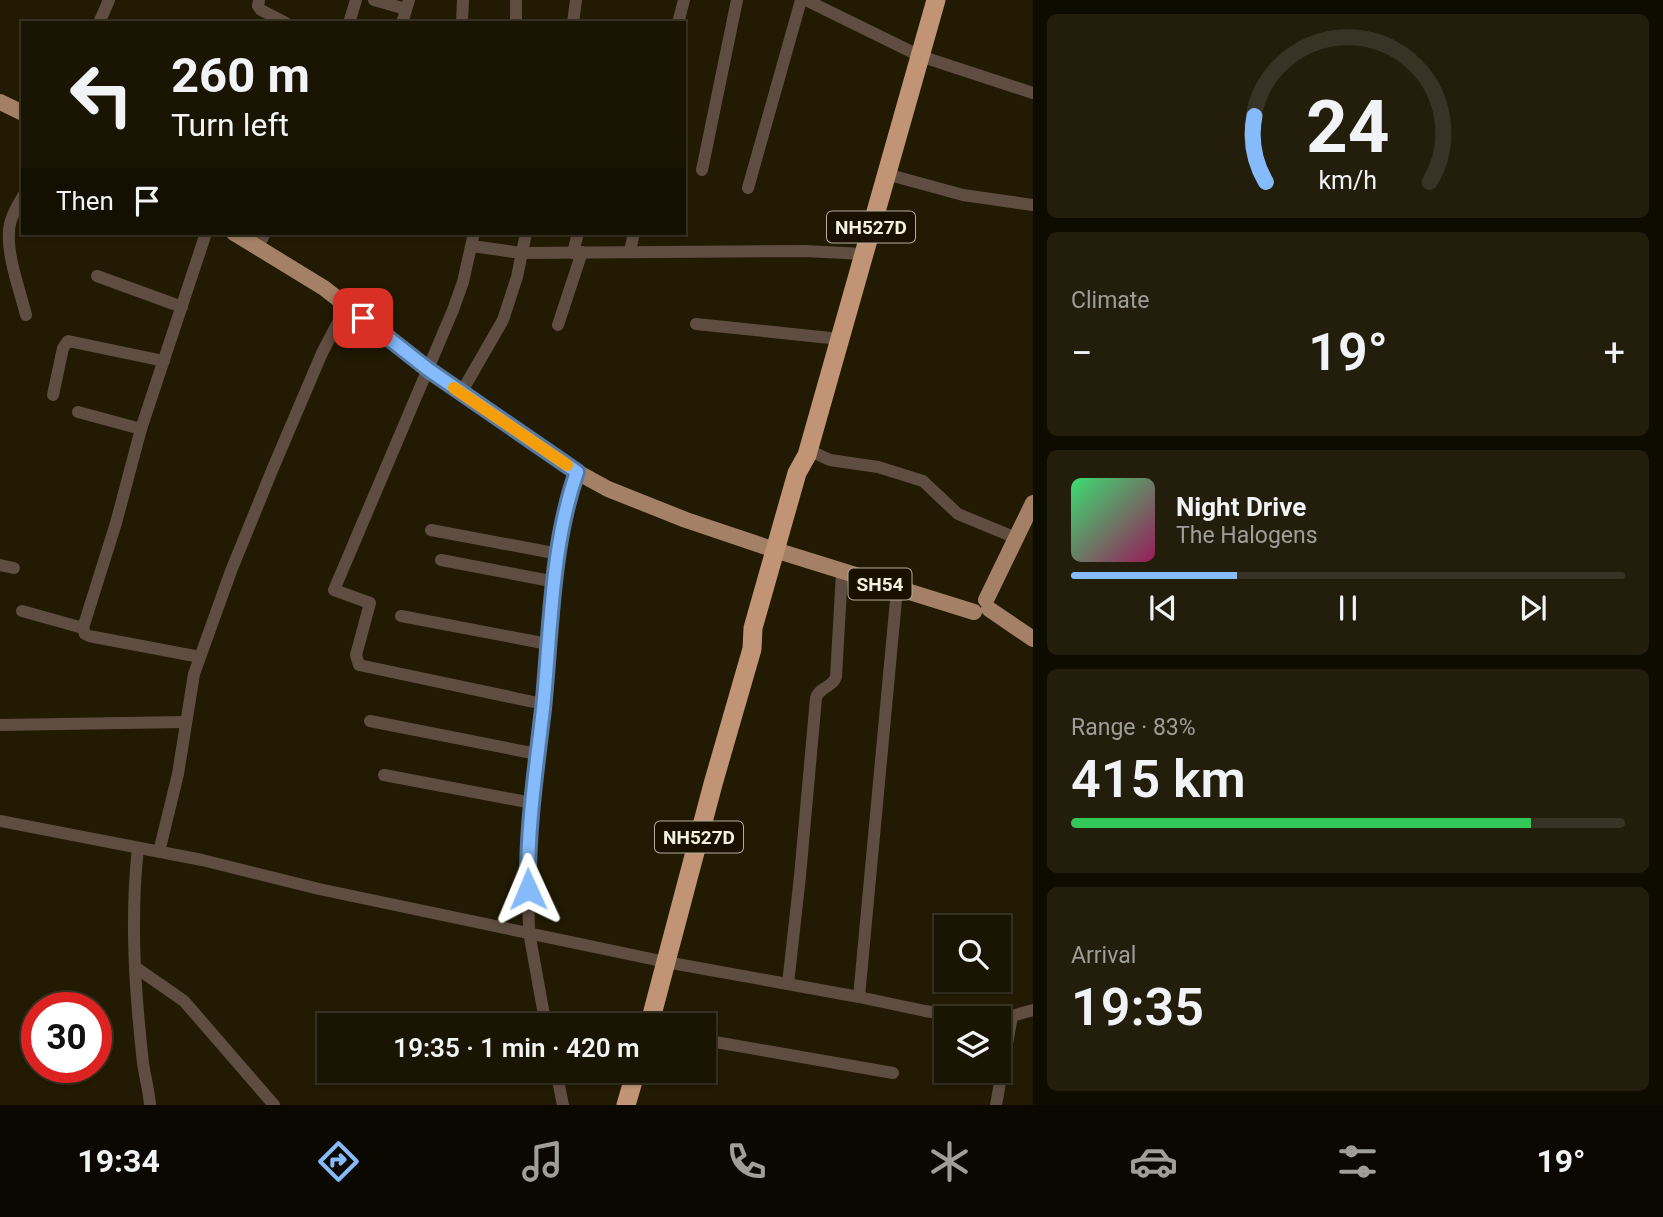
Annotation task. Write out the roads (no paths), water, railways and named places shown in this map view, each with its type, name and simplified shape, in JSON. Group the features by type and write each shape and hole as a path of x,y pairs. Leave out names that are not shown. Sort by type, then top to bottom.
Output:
{"highway":[{"name":"NH527D","path":"652,1013 752,649 753,628 781,552 797,473 808,452 936,0"},
{"path":"626,1105 632,1083"}],"main road":[{"path":"0,102 21,112"},
{"name":"SH54","path":"242,235 261,240 429,370 577,472 634,500 781,552 897,589 983,607"},
{"path":"1033,503 983,607 1033,639"}],"street":[{"path":"100,21 108,0"},
{"path":"259,0 259,8 282,21"},
{"path":"350,21 356,0"},
{"path":"374,0 407,4 403,21"},
{"path":"462,21 463,0"},
{"path":"516,0 516,21"},
{"path":"573,21 576,0"},
{"path":"679,21 684,0"},
{"path":"702,170 737,0"},
{"path":"748,188 800,0"},
{"path":"806,0 920,56 1033,93"},
{"path":"886,174 963,195 1033,205"},
{"path":"21,200 11,219 9,244 26,315"},
{"path":"200,657 89,636 83,628 116,523 141,429 205,235"},
{"path":"474,235 457,301 334,590 370,603 356,655 359,665 543,704"},
{"path":"461,393 503,320 514,288 526,235"},
{"path":"558,325 578,253 578,235"},
{"path":"630,251 634,235"},
{"path":"472,246 521,253 805,251 864,254"},
{"path":"97,276 182,307"},
{"path":"159,852 175,787 194,674 231,571 273,468 347,305"},
{"path":"696,324 840,340"},
{"path":"53,395 63,348 68,341 164,361"},
{"path":"78,412 141,429"},
{"path":"808,452 830,460 878,467 923,481 958,513 1016,538"},
{"path":"544,1013 529,932 527,845 559,554 568,497 577,472"},
{"path":"431,530 559,554"},
{"path":"441,560 556,582"},
{"path":"0,565 14,568"},
{"path":"788,984 816,698 818,692 833,683 836,677 842,572"},
{"path":"859,996 897,589"},
{"path":"22,611 83,628"},
{"path":"401,616 548,644"},
{"path":"370,721 537,754"},
{"path":"0,725 185,722"},
{"path":"383,775 532,803"},
{"path":"0,821 202,860 319,888 666,962 971,1018 1012,1016 1033,1010"},
{"path":"138,848 134,882 135,967 150,1105"},
{"path":"135,967 184,1001 274,1105"},
{"path":"996,1105 1012,1016"},
{"path":"716,1042 893,1073"},
{"path":"558,1083 563,1105"}]}
